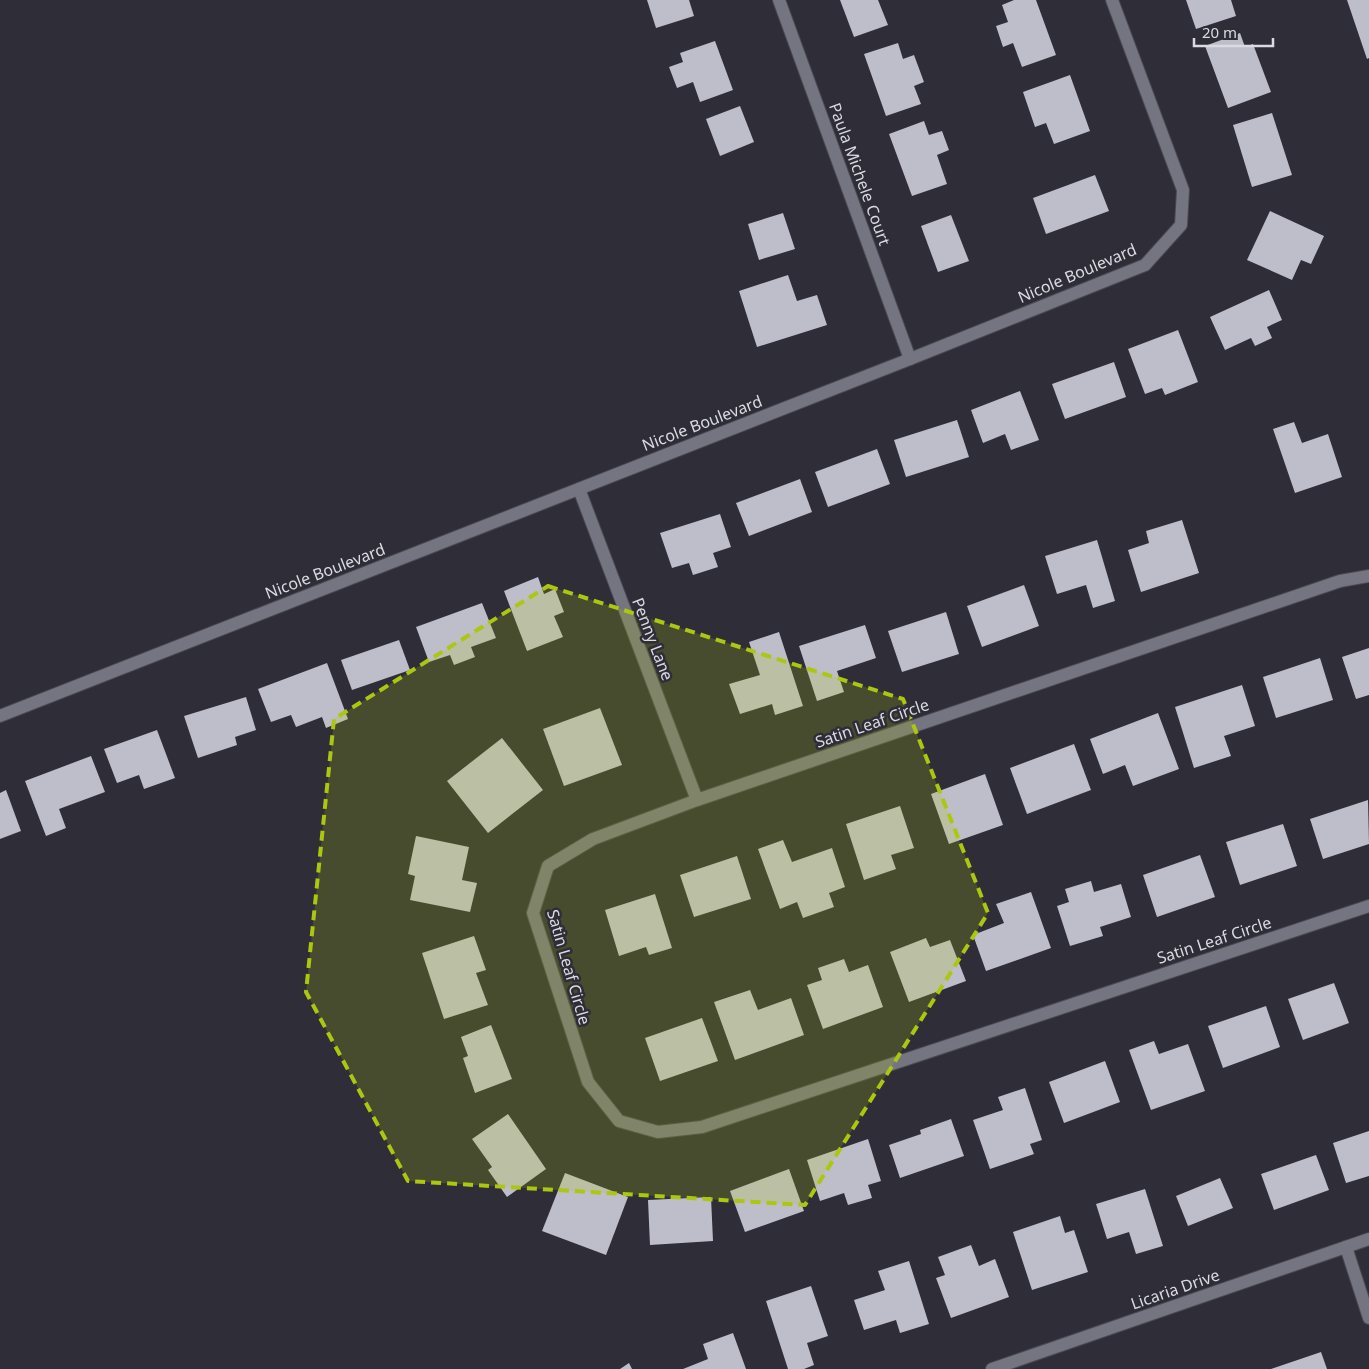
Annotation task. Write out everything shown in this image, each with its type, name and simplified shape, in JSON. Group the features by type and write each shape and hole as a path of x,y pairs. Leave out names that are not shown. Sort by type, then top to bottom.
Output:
{"street":[{"name":"Paula Michele Court","path":"779,0 910,359"},
{"name":"Nicole Boulevard","path":"0,716 1145,265 1181,225 1182,190 1112,0"},
{"name":"Penny Lane","path":"579,489 697,800"},
{"name":"Satin Leaf Circle","path":"1369,576 1330,585 697,800 593,839 548,866 533,913 588,1082 619,1121 658,1132 702,1127 1369,906"},
{"name":"Licaria Drive","path":"992,1369 1369,1239"},
{"path":"1346,1247 1369,1318"}],"highlighted area":[{"path":"548,586 903,699 988,913 805,1205 408,1181 306,992 334,719"}],"building":[{"path":"647,0 689,0 694,16 656,28"},
{"path":"840,0 878,0 888,25 854,37"},
{"path":"1014,0 1036,0 1056,55 1022,67 1013,43 1003,47 996,26 1008,22 1002,5"},
{"path":"1186,0 1231,0 1236,16 1196,29"},
{"path":"1347,0 1369,0 1369,58 1367,59"},
{"path":"1240,33 1245,47 1253,44 1271,92 1228,108 1205,46"},
{"path":"715,41 733,90 700,102 693,82 677,88 669,67 683,62 680,53"},
{"path":"898,43 903,59 914,55 924,82 914,86 921,104 886,116 864,54"},
{"path":"1070,75 1090,131 1054,144 1046,123 1035,127 1023,92"},
{"path":"740,106 754,142 720,156 706,119"},
{"path":"1272,113 1292,175 1252,187 1233,125"},
{"path":"924,121 929,135 942,131 949,150 937,155 947,184 912,196 889,134"},
{"path":"1095,175 1109,211 1046,234 1033,198"},
{"path":"1270,211 1324,236 1311,264 1301,260 1292,280 1247,260"},
{"path":"783,213 795,249 759,260 748,224"},
{"path":"951,215 969,261 938,272 921,226"},
{"path":"788,275 797,301 817,295 827,325 757,347 739,291"},
{"path":"1269,290 1282,320 1267,327 1272,338 1255,346 1251,338 1225,350 1210,317"},
{"path":"1178,330 1198,382 1165,395 1162,388 1145,394 1128,349"},
{"path":"1114,362 1126,397 1065,419 1052,384"},
{"path":"1020,391 1039,440 1011,450 1005,434 983,443 971,410"},
{"path":"957,420 969,457 906,477 894,440"},
{"path":"1294,422 1302,443 1328,434 1342,477 1295,493 1273,429"},
{"path":"877,449 890,484 828,507 815,472"},
{"path":"800,479 812,512 749,536 736,503"},
{"path":"720,514 731,547 713,553 718,567 693,575 689,563 672,568 660,533"},
{"path":"1182,520 1199,573 1141,592 1128,550 1149,543 1146,531"},
{"path":"1097,540 1115,601 1093,608 1086,585 1057,594 1045,556"},
{"path":"538,577 544,594 555,589 564,612 554,616 563,637 527,651 504,591"},
{"path":"1024,585 1039,626 982,647 967,606"},
{"path":"482,603 496,638 471,647 475,657 454,665 450,655 429,662 416,627"},
{"path":"946,612 959,654 902,672 888,631"},
{"path":"865,625 876,658 837,671 844,692 817,701 799,646"},
{"path":"779,632 803,706 775,715 772,704 740,714 729,684 760,675 749,642"},
{"path":"399,640 410,670 352,690 341,660"},
{"path":"1369,648 1369,695 1356,699 1342,657"},
{"path":"1320,658 1333,700 1276,718 1263,677"},
{"path":"327,663 348,719 326,728 322,717 296,727 291,715 271,722 258,689"},
{"path":"1242,685 1255,726 1224,736 1231,756 1194,768 1175,707"},
{"path":"246,697 256,730 235,737 237,745 198,758 184,716"},
{"path":"600,708 622,765 564,786 543,729"},
{"path":"1158,713 1179,769 1133,786 1125,765 1103,774 1090,739"},
{"path":"157,730 175,778 144,789 139,775 117,783 104,749"},
{"path":"502,738 543,790 488,833 447,781"},
{"path":"1074,744 1091,790 1027,814 1010,768"},
{"path":"91,756 105,792 59,809 66,828 46,836 25,781"},
{"path":"985,774 1003,825 949,844 931,794"},
{"path":"6,790 21,831 0,839 0,793"},
{"path":"1368,800 1369,844 1323,859 1310,819"},
{"path":"900,806 914,848 891,855 896,869 864,880 846,824"},
{"path":"1283,824 1297,866 1240,885 1226,842"},
{"path":"416,836 469,847 462,880 477,883 470,912 410,900 415,876 408,874"},
{"path":"783,840 792,862 832,848 845,887 829,893 834,907 803,918 797,902 780,909 758,849"},
{"path":"1200,855 1215,897 1157,917 1143,875"},
{"path":"737,856 751,899 694,917 680,875"},
{"path":"1091,881 1094,892 1121,884 1131,917 1100,927 1103,936 1070,946 1057,906 1069,902 1065,889"},
{"path":"1031,892 1051,948 986,971 973,935 1004,923 996,904"},
{"path":"655,894 672,948 649,955 646,947 619,956 605,910"},
{"path":"474,936 486,970 476,973 488,1005 444,1019 422,953"},
{"path":"926,938 930,947 950,940 966,981 909,1002 890,952"},
{"path":"844,959 849,972 868,965 883,1007 823,1029 807,985 822,980 818,968"},
{"path":"1334,983 1349,1023 1303,1040 1288,999"},
{"path":"750,990 758,1010 791,998 804,1035 735,1060 714,1002"},
{"path":"1266,1006 1280,1047 1223,1068 1208,1026"},
{"path":"702,1018 718,1061 660,1081 645,1038"},
{"path":"491,1025 512,1079 475,1093 463,1058 468,1056 461,1037"},
{"path":"1154,1041 1159,1054 1188,1044 1205,1091 1151,1110 1129,1050"},
{"path":"1105,1061 1120,1102 1064,1123 1049,1082"},
{"path":"1025,1088 1042,1140 1030,1144 1034,1154 990,1169 973,1120 1003,1110 998,1097"},
{"path":"508,1114 546,1169 507,1197 488,1170 492,1167 472,1139"},
{"path":"951,1119 964,1156 900,1178 889,1145 921,1134 920,1130"},
{"path":"1369,1131 1369,1176 1346,1183 1333,1143"},
{"path":"868,1139 881,1181 868,1185 872,1198 848,1205 844,1193 820,1201 807,1160"},
{"path":"1316,1155 1329,1190 1274,1210 1261,1174"},
{"path":"789,1169 804,1211 745,1232 730,1191"},
{"path":"565,1173 628,1197 606,1255 542,1231"},
{"path":"1220,1178 1233,1208 1188,1226 1176,1196"},
{"path":"1145,1189 1163,1246 1136,1254 1129,1232 1107,1239 1096,1204"},
{"path":"711,1197 713,1241 650,1245 648,1200"},
{"path":"1060,1216 1065,1233 1074,1230 1088,1272 1032,1290 1013,1232"},
{"path":"971,1245 979,1266 995,1259 1009,1297 951,1318 936,1278 945,1275 938,1257"},
{"path":"909,1261 929,1324 900,1333 896,1320 864,1330 854,1300 885,1290 878,1271"},
{"path":"811,1286 828,1336 807,1343 814,1365 804,1369 788,1369 766,1301"},
{"path":"733,1333 746,1369 683,1369 708,1359 703,1344"},
{"path":"1321,1352 1327,1369 1271,1369"},
{"path":"629,1363 632,1369 620,1369"}]}
